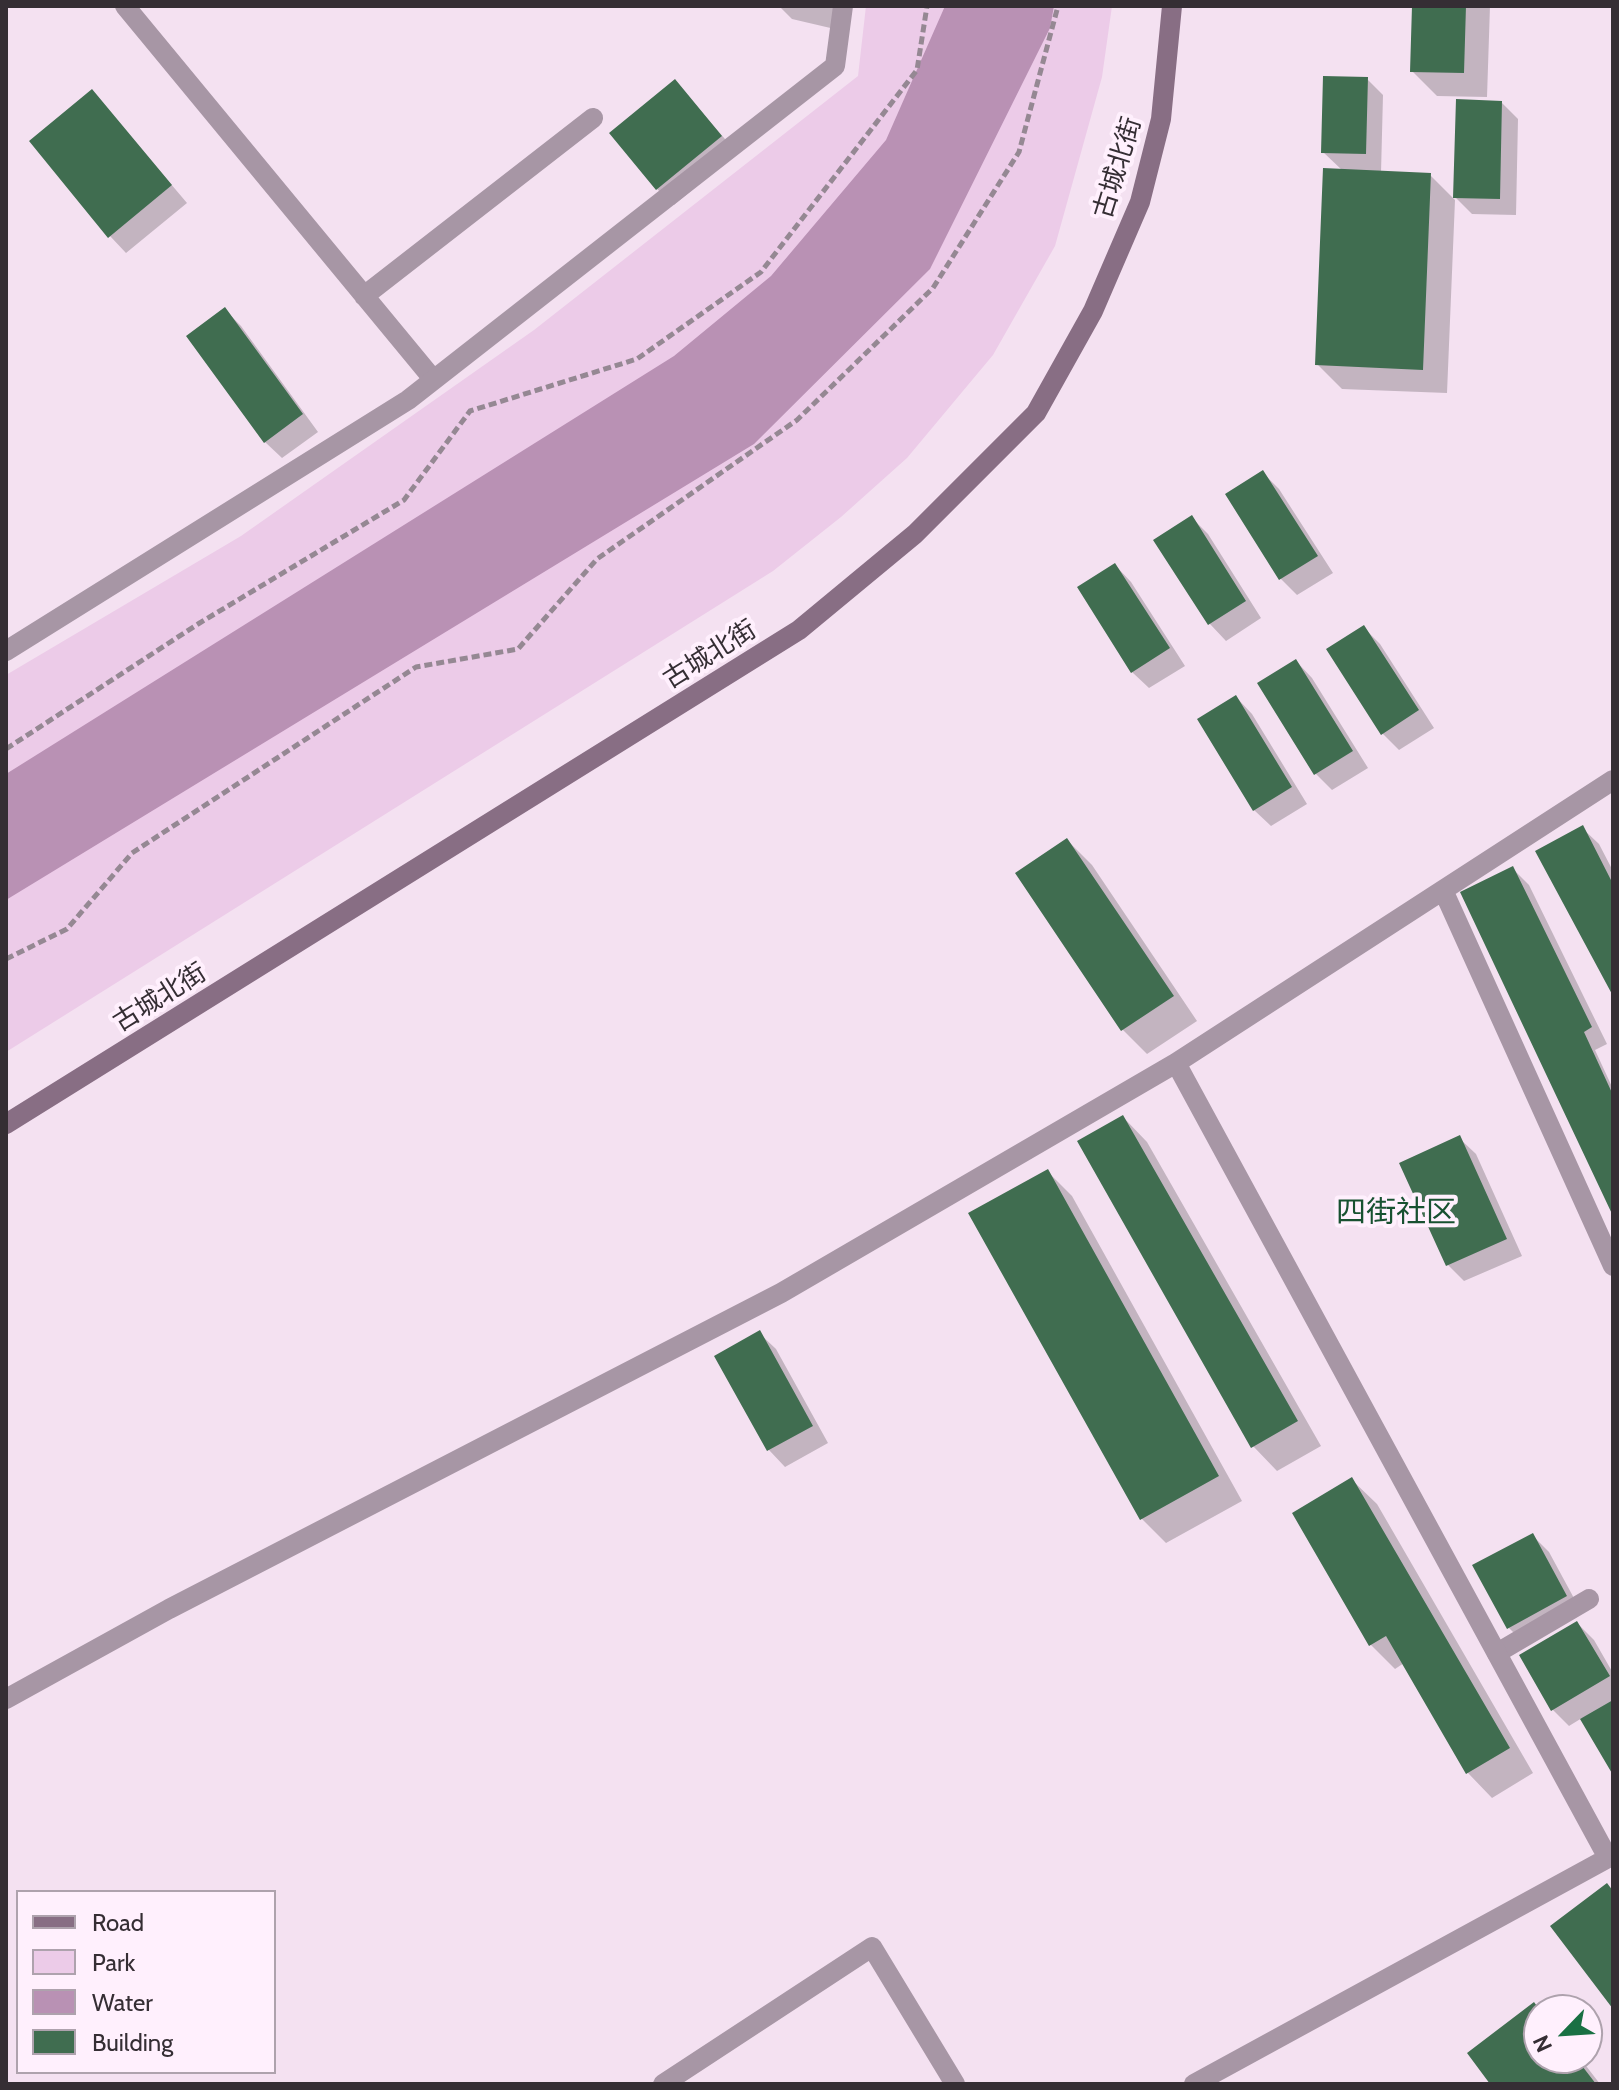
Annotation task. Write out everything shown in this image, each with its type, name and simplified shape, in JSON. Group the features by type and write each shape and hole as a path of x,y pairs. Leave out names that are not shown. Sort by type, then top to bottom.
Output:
{"main road":[{"name":"古城北街","path":"6,1124 799,630 915,534 1036,413 1093,311 1140,202 1161,119 1172,6"}],"street":[{"path":"125,6 433,379"},
{"path":"6,651 408,400 835,66 843,6"},
{"path":"364,296 593,118"},
{"path":"6,1699 169,1609 781,1293 1176,1063 1613,780"},
{"path":"1443,890 1613,1266"},
{"path":"1176,1063 1611,1857 1194,2084"},
{"path":"1497,1653 1589,1599"},
{"path":"663,2084 872,1947 955,2084"}],"path":[{"path":"6,749 198,624 404,500 470,411 637,359 761,272 917,70 927,6"},
{"path":"6,959 67,929 132,853 416,667 518,649 597,559 797,420 933,288 1019,152 1058,6"}],"green space":[{"path":"866,6 1112,6 1102,77 1055,246 993,355 907,458 841,517 773,571 6,1052 6,675 241,536 534,330 858,76"}],"water":[{"path":"945,6 1054,6 1050,28 930,269 754,444 6,900 6,774 674,356 771,276 886,140"}],"building":[{"path":"1412,6 1466,6 1464,73 1410,72"},
{"path":"1323,76 1368,77 1366,154 1321,153"},
{"path":"675,79 722,136 656,190 609,133"},
{"path":"92,89 172,185 108,238 29,141"},
{"path":"1456,99 1502,101 1500,199 1453,198"},
{"path":"1323,168 1431,173 1423,370 1315,365"},
{"path":"225,307 303,414 264,443 186,336"},
{"path":"1263,470 1318,556 1279,580 1225,494"},
{"path":"1192,515 1246,601 1208,625 1153,540"},
{"path":"1115,563 1170,648 1131,673 1077,587"},
{"path":"1364,625 1419,710 1381,735 1326,649"},
{"path":"1296,659 1353,751 1314,775 1257,683"},
{"path":"1236,695 1292,787 1253,811 1197,719"},
{"path":"1583,825 1613,884 1613,996 1535,851"},
{"path":"1067,838 1174,996 1121,1031 1015,873"},
{"path":"1513,866 1592,1027 1584,1032 1613,1095 1613,1216 1460,892"},
{"path":"1123,1115 1298,1421 1251,1448 1077,1141"},
{"path":"1460,1135 1507,1239 1446,1266 1399,1163"},
{"path":"1048,1169 1219,1476 1140,1520 968,1213"},
{"path":"760,1330 813,1426 767,1451 714,1356"},
{"path":"1352,1477 1510,1748 1466,1774 1386,1636 1369,1646 1292,1513"},
{"path":"1533,1533 1567,1596 1507,1629 1472,1565"},
{"path":"1577,1621 1610,1676 1551,1711 1519,1655"},
{"path":"1613,1700 1613,1775 1580,1719"},
{"path":"1607,1883 1613,1891 1613,2009 1603,1994 1550,1926"},
{"path":"1523,2010 1523,2074 1588,2074 1596,2084 1490,2084 1467,2053"}],"district":[{"name":"四街社区","path":"1396,1213"}]}
